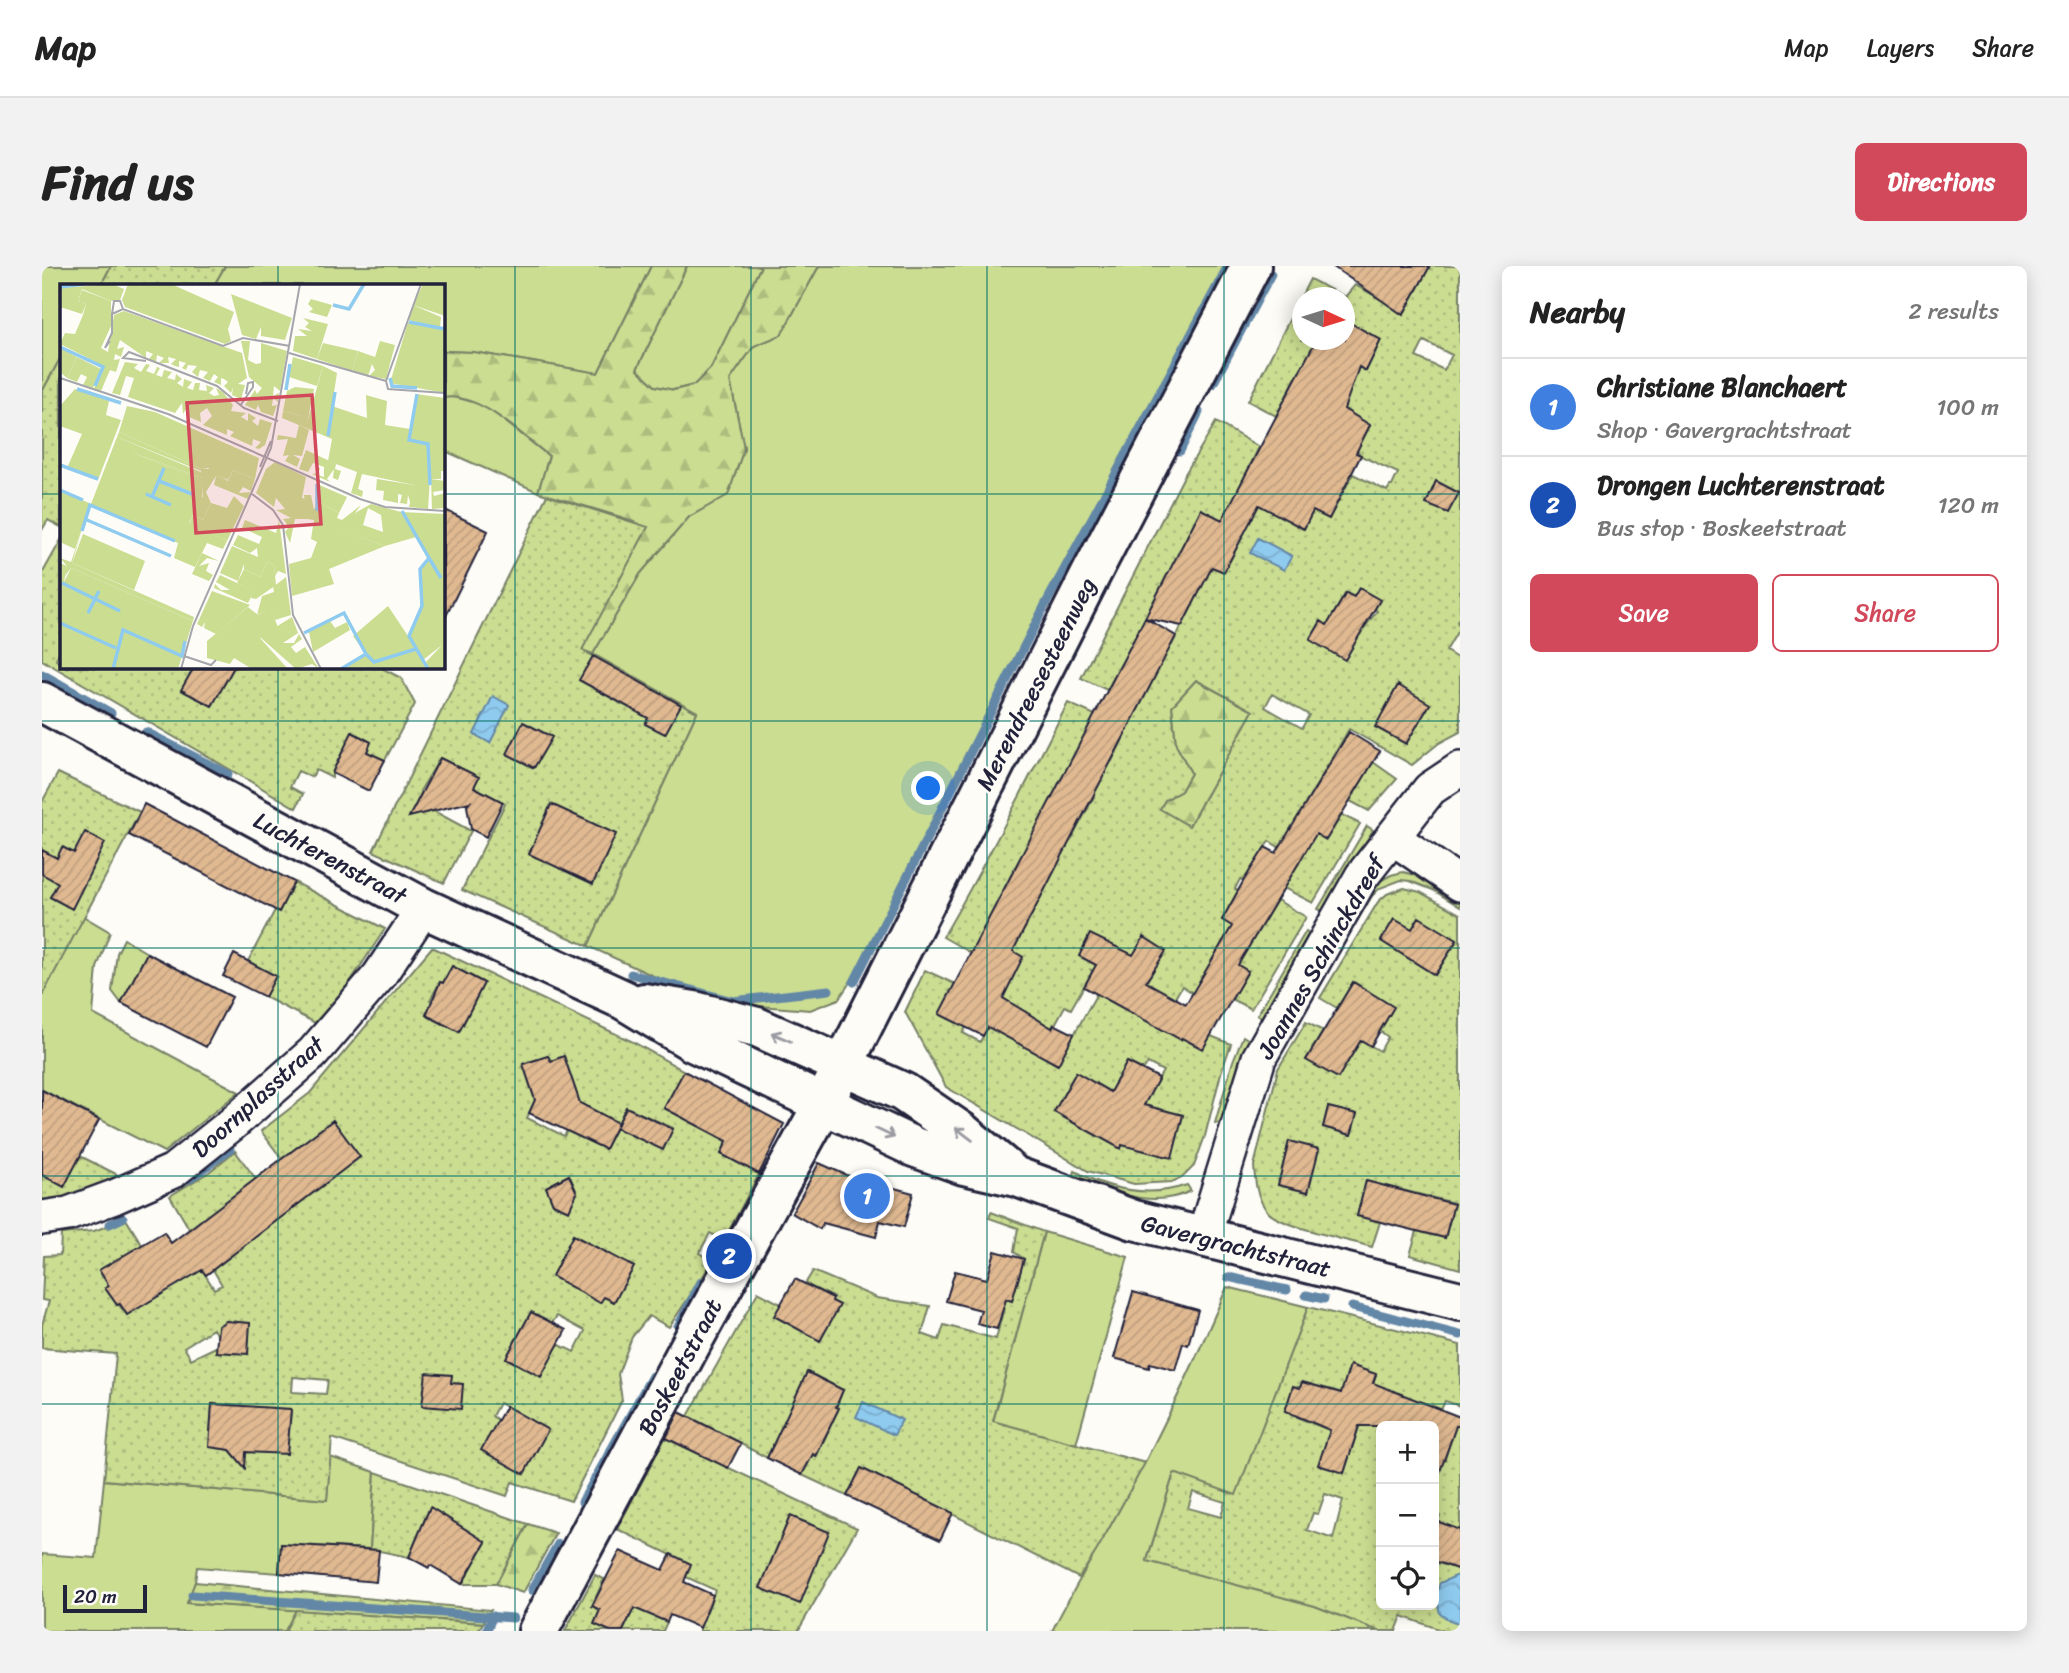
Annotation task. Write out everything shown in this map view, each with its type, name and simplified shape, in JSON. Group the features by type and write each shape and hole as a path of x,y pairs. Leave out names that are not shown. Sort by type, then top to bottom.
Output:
{"street":[{"name":"Merendreesesteenweg","path":"824,1103 1095,567 1251,266"},
{"name":"Luchterenstraat","path":"42,702 424,908 624,1000 693,1042 824,1103"},
{"name":"Joannes Schinckdreef","path":"1203,1239 1259,1058 1362,876 1430,789 1460,769"},
{"name":"Joannes Schinckdreef","path":"1392,837 1460,884"},
{"name":"Doornplasstraat","path":"42,1218 68,1214 173,1171 233,1124 313,1053 379,976 424,908"},
{"name":"Luchterenstraat","path":"624,1000 694,1011 757,1027 843,1065"},
{"name":"Gavergrachtstraat","path":"843,1065 903,1092 963,1133 1017,1177"},
{"name":"Gavergrachtstraat","path":"824,1103 914,1147 964,1165 1017,1177 1121,1216 1203,1239 1460,1301"},
{"name":"Boskeetstraat","path":"538,1631 691,1344 824,1103"}],"green space":[{"path":"42,266 111,266 102,284 60,284 60,359 42,392"},
{"path":"111,266 225,266 215,284 102,284"},
{"path":"225,266 651,266 598,373 473,352 444,351 444,284 215,284"},
{"path":"651,266 687,266 637,369 655,386 674,390 694,385 711,368 761,266 819,266 781,335 754,346 730,380 744,448 728,495 689,517 640,574 593,654 582,650 641,525 538,492 549,456 485,408 471,401 444,398 444,351 473,352 598,373"},
{"path":"687,266 761,266 711,368 694,385 673,390 655,386 637,369"},
{"path":"819,266 1224,266 860,967 839,999 810,1010 759,1006 671,984 588,946 697,712 593,654 640,574 689,517 728,494 744,448 730,380 754,346 781,335"},
{"path":"1430,266 1460,266 1460,616 1457,622 1460,627 1446,651 1460,660 1460,732 1439,743 1412,765 1349,729 1295,822 1326,840 1342,815 1360,824 1313,903 1284,888 1300,861 1269,841 1244,881 1240,879 1235,889 1238,891 1222,920 1253,939 1277,900 1306,917 1251,1009 1231,999 1248,971 1217,953 1193,993 1182,986 1161,1022 1171,1032 1202,1049 1211,1036 1231,1044 1194,1166 1183,1177 1172,1182 1134,1184 1088,1171 946,1087 905,1012 925,970 955,984 966,1027 963,1033 980,1042 1022,957 981,935 971,953 943,937 992,850 1068,703 1095,715 1080,745 1112,761 1153,680 1121,664 1107,690 1081,678 1185,474 1216,422 1259,447 1238,490 1303,529 1313,511 1329,519 1353,474 1387,491 1392,486 1398,473 1361,456 1357,450 1370,425 1344,409 1346,402 1296,377 1276,416 1248,401 1292,314 1292,350 1324,350 1366,371 1381,340 1355,326 1355,285 1405,312","holes":["1424,341 1452,355 1444,370 1416,357","1201,509 1232,525 1243,536 1224,572 1179,552","1173,584 1197,596 1172,645 1139,629 1161,587","1359,588 1380,600 1375,609 1377,611 1359,635 1331,618 1346,593 1354,597","1196,680 1253,711 1189,826 1160,809 1165,800 1181,791 1191,773 1176,745 1172,706","1398,686 1430,704 1406,744 1376,726","1272,694 1309,715 1302,728 1265,707","1061,779 1094,797 1072,838 1040,822","1021,856 1053,873 1031,915 999,899","1091,970 1106,977 1057,1065 1039,1054 1065,1006 1071,1009","1127,1062 1143,1070 1148,1063 1163,1071 1145,1103 1114,1085","1089,1080 1111,1092 1054,1112 1071,1081 1084,1088","1141,1105 1183,1115 1172,1158"]},
{"path":"1310,279 1326,287 1306,287"},
{"path":"60,359 60,526 48,520 42,530 42,392"},
{"path":"451,396 484,405 549,456 538,492 444,450 444,398"},
{"path":"547,495 648,527 582,650 697,712 588,946 462,890 505,804 474,787 478,777 440,758 420,791 417,802 471,831 444,883 373,851"},
{"path":"60,542 60,649 56,660 60,663 60,668 193,668 182,690 212,706 233,668 382,668 401,678 415,704 385,760 367,752 371,742 352,733 332,778 316,770 312,777 298,771 290,787 303,794 296,808 42,660 42,574"},
{"path":"1196,680 1253,711 1189,826 1159,809 1165,800 1181,791 1191,773 1176,745 1172,706"},
{"path":"1373,762 1397,779 1369,811 1350,801"},
{"path":"58,773 140,812 42,996 42,874 58,883 50,897 72,908 90,861 63,847 57,858 42,855 42,802"},
{"path":"1367,826 1373,830 1325,912 1318,909"},
{"path":"1403,872 1424,877 1460,898 1460,907 1433,890 1410,881 1401,880 1380,888 1372,896 1313,996 1307,992 1371,886"},
{"path":"294,882 385,929 321,1026 265,997 275,976 248,961 275,910 279,912"},
{"path":"1404,888 1420,892 1460,914 1460,1269 1410,1255 1417,1231 1445,1238 1454,1203 1366,1181 1357,1216 1380,1222 1372,1247 1286,1223 1264,1207 1256,1185 1254,1166 1278,1069 1306,1022 1323,1031 1306,1060 1338,1078 1361,1040 1380,1051 1388,1037 1380,1031 1393,1007 1354,982 1337,1008 1320,998 1378,902 1387,894","holes":["1419,918 1457,940 1435,975 1381,941 1394,919 1412,929","1328,1107 1356,1114 1351,1135 1323,1127","1289,1142 1318,1149 1307,1192 1278,1185"]},
{"path":"83,916 110,932 97,968 93,1014 239,1092 164,1152 42,1090 42,996"},
{"path":"1306,931 1312,935 1263,1018 1257,1015"},
{"path":"124,939 147,953 121,1003 112,991 117,953"},
{"path":"432,947 633,1042 684,1071 669,1100 703,1128 727,1141 721,1154 759,1174 724,1240 710,1233 699,1253 713,1261 669,1327 649,1316 632,1337 618,1374 622,1400 571,1501 512,1482 507,1496 332,1438 327,1500 104,1480 116,1354 42,1348 42,1325 49,1301 42,1300 44,1256 60,1255 61,1234 94,1231 126,1219 142,1245 99,1270 109,1286 106,1289 127,1315 201,1268 214,1289 222,1285 170,1196 209,1172 235,1151 256,1179 360,1157 333,1121 282,1159 261,1131 310,1093","holes":["452,966 484,983 459,1032 426,1015 433,1002 430,1000 440,982 443,983","548,1056 551,1061 564,1056 580,1103 618,1123 626,1107 673,1128 662,1149 616,1128 605,1149 567,1131 564,1136 527,1118 535,1100 523,1064","569,1175 577,1193 568,1211 553,1204 546,1187","573,1235 634,1267 614,1302 591,1289 587,1296 552,1276","531,1312 552,1323 557,1316 585,1331 574,1352 558,1344 541,1376 506,1358","213,1329 222,1344 191,1359 184,1347","293,1377 328,1380 326,1394 292,1392","499,1403 548,1430 524,1474 498,1420 492,1416","228,1404 291,1412 287,1453 246,1452 245,1461 240,1461 230,1450 209,1447 212,1405"]},
{"path":"1243,1036 1249,1040 1237,1071 1224,1125 1215,1123 1233,1061"},
{"path":"80,1156 124,1178 72,1198 42,1201 42,1175 64,1187"},
{"path":"1075,1171 1102,1183 1130,1190 1158,1191 1187,1185 1191,1191 1161,1199 1146,1199 1117,1193 1073,1178"},
{"path":"991,1212 1044,1232 993,1421 1145,1463 1079,1578 861,1468 847,1496 802,1475 813,1454 817,1456 838,1409 836,1407 843,1390 808,1372 767,1458 688,1416 758,1292 781,1304 820,1341 839,1305 832,1301 833,1297 805,1284 813,1271 877,1298 930,1306 922,1334 939,1340 944,1325 996,1339 1006,1299 1012,1301 1024,1259 1014,1252 1018,1228 989,1218"},
{"path":"1044,1232 1128,1257 1076,1444 993,1422"},
{"path":"1227,1287 1308,1307 1236,1496 1174,1473 1147,1560 1315,1606 1379,1631 1052,1631 1145,1462"},
{"path":"1308,1307 1460,1345 1460,1406 1445,1401 1441,1410 1405,1396 1396,1421 1376,1421 1376,1610 1439,1610 1439,1563 1457,1569 1460,1561 1460,1631 1444,1631 1402,1616 1396,1631 1379,1631 1315,1606 1147,1561 1174,1473 1236,1495","holes":["1350,1365 1376,1374 1344,1473 1334,1432 1291,1415 1302,1382 1343,1393","1193,1492 1225,1502 1221,1517 1188,1508","1325,1494 1343,1500 1333,1539 1307,1530 1313,1513 1318,1514"]},
{"path":"1460,1414 1460,1530 1445,1525 1439,1541 1439,1460 1444,1461"},
{"path":"665,1438 857,1528 798,1631 699,1631 715,1590 686,1577 690,1564 617,1529","holes":["790,1516 829,1532 761,1588"]},
{"path":"330,1457 375,1472 370,1549 281,1544 279,1573 197,1567 187,1603 296,1610 285,1631 42,1631 42,1554 96,1558 104,1480 327,1500"},
{"path":"375,1472 528,1524 496,1584 462,1584 486,1542 430,1507 409,1557 370,1549"},
{"path":"528,1524 556,1533 523,1593 496,1584"},
{"path":"595,1575 604,1579 592,1606 601,1609 610,1631 565,1631"},
{"path":"195,1582 491,1610 483,1623 187,1603"},
{"path":"634,1608 667,1622 663,1631 623,1631"},
{"path":"296,1610 483,1623 478,1631 285,1631"}],"water":[{"path":"1258,538 1292,556 1284,570 1250,553"},
{"path":"493,696 509,705 490,743 474,734"},
{"path":"863,1402 902,1420 894,1435 856,1417"},
{"path":"1460,1574 1460,1623 1440,1614 1440,1583"}],"building":[{"path":"1332,266 1430,266 1403,315"},
{"path":"1355,326 1381,340 1366,371 1359,367 1344,409 1370,425 1356,453 1361,455 1329,519 1313,511 1304,529 1259,505 1224,572 1212,567 1182,626 1145,618 1201,509 1222,520 1311,350 1355,350"},
{"path":"1436,481 1459,493 1448,513 1426,504"},
{"path":"444,509 488,531 444,620"},
{"path":"1359,588 1380,600 1345,660 1310,640 1321,621 1327,625 1346,593 1354,597"},
{"path":"1145,618 1176,636 1013,951 1023,957 1003,998 1052,1028 1054,1024 1074,1034 1058,1065 988,1027 983,1036 939,1014"},
{"path":"593,656 681,705 665,734 645,724 648,718 579,680"},
{"path":"193,668 233,668 212,706 181,690"},
{"path":"1398,685 1430,704 1406,744 1375,727"},
{"path":"523,722 552,737 534,768 507,754"},
{"path":"352,732 371,742 367,752 385,760 369,791 332,773"},
{"path":"1349,732 1380,751 1326,840 1316,834 1238,965 1248,971 1203,1049 1182,1038 1181,1040 1084,987 1096,965 1079,956 1090,934 1133,955 1144,937 1166,951 1146,982 1186,1004 1232,926 1222,920 1244,880 1265,847 1276,853"},
{"path":"440,758 479,777 474,787 503,802 486,837 471,829 467,806 470,802 409,817"},
{"path":"144,804 294,882 279,912 129,835"},
{"path":"551,804 616,834 593,884 529,854"},
{"path":"85,832 105,843 72,909 50,897 58,883 42,874 42,850 57,858 62,847 74,853"},
{"path":"1419,917 1457,940 1435,975 1381,941 1394,919 1412,929"},
{"path":"147,953 232,997 206,1047 121,1003"},
{"path":"234,954 276,976 265,997 223,976"},
{"path":"452,966 484,983 459,1032 426,1015 440,982 443,983"},
{"path":"1353,982 1394,1007 1371,1046 1361,1040 1338,1078 1306,1060"},
{"path":"548,1056 551,1061 564,1056 580,1103 618,1123 605,1149 529,1113 535,1100 523,1064"},
{"path":"1127,1062 1159,1078 1144,1105 1183,1115 1172,1158 1122,1145 1121,1149 1054,1112 1076,1072 1110,1092"},
{"path":"684,1071 784,1124 759,1174 721,1154 727,1141 664,1108"},
{"path":"42,1090 99,1120 64,1187 42,1175"},
{"path":"626,1107 673,1129 663,1150 616,1128"},
{"path":"1328,1107 1357,1114 1351,1135 1323,1127"},
{"path":"333,1120 360,1157 206,1275 202,1270 127,1315 120,1304 117,1305 105,1288 109,1286 99,1270 164,1232 171,1243"},
{"path":"1289,1141 1319,1149 1308,1192 1278,1185"},
{"path":"819,1163 846,1175 913,1193 904,1227 880,1221 876,1237 823,1223 820,1229 792,1213"},
{"path":"569,1175 577,1193 569,1211 553,1204 546,1187"},
{"path":"1366,1181 1454,1204 1445,1238 1357,1216"},
{"path":"573,1235 634,1267 614,1302 604,1297 600,1303 552,1276"},
{"path":"995,1251 1024,1259 1012,1301 1006,1299 997,1329 977,1324 981,1310 946,1301 955,1271 987,1279"},
{"path":"795,1279 833,1298 832,1301 840,1305 820,1341 774,1316"},
{"path":"1133,1292 1198,1310 1188,1345 1183,1343 1175,1370 1150,1363 1149,1368 1114,1358"},
{"path":"531,1312 566,1330 541,1377 506,1358"},
{"path":"226,1321 250,1323 248,1354 216,1352 218,1326"},
{"path":"1350,1365 1376,1374 1373,1383 1460,1417 1460,1426 1456,1426 1439,1474 1439,1421 1376,1421 1376,1426 1359,1426 1344,1473 1318,1465 1330,1430 1285,1411 1293,1386 1300,1388 1302,1382 1341,1393"},
{"path":"807,1372 843,1390 836,1407 839,1408 816,1456 813,1454 802,1475 767,1458"},
{"path":"426,1373 452,1375 451,1383 463,1384 461,1409 422,1406"},
{"path":"212,1404 291,1409 287,1454 246,1452 245,1468 230,1450 209,1447"},
{"path":"506,1406 548,1430 524,1474 481,1450"},
{"path":"679,1412 741,1443 728,1468 666,1438"},
{"path":"861,1468 953,1513 940,1540 847,1496"},
{"path":"430,1507 486,1542 462,1584 430,1565 429,1568 409,1557"},
{"path":"790,1516 829,1532 800,1604 760,1588"},
{"path":"1439,1522 1460,1530 1460,1570 1439,1563"},
{"path":"281,1544 379,1550 376,1582 279,1573"},
{"path":"620,1551 663,1570 671,1554 691,1564 684,1582 713,1595 700,1628 670,1615 667,1622 634,1608 623,1631 610,1631 594,1624 600,1610 592,1606"}],"waterway":[{"path":"854,982 1044,607 1228,266"},
{"path":"1213,384 1271,274"},
{"path":"1180,451 1199,412"},
{"path":"42,674 111,713"},
{"path":"146,732 228,774"},
{"path":"631,974 733,1001 829,990"},
{"path":"189,1179 230,1149"},
{"path":"110,1224 123,1218"},
{"path":"1228,1277 1287,1290"},
{"path":"678,1326 701,1282"},
{"path":"1306,1295 1324,1299"},
{"path":"1352,1307 1460,1335"},
{"path":"582,1502 652,1376"},
{"path":"532,1590 558,1544"},
{"path":"192,1595 513,1618"},
{"path":"486,1631 493,1616"}],"place":[{"name":"Christiane Blanchaert","path":"867,1196"},
{"name":"Drongen Luchterenstraat","path":"729,1256"}]}
